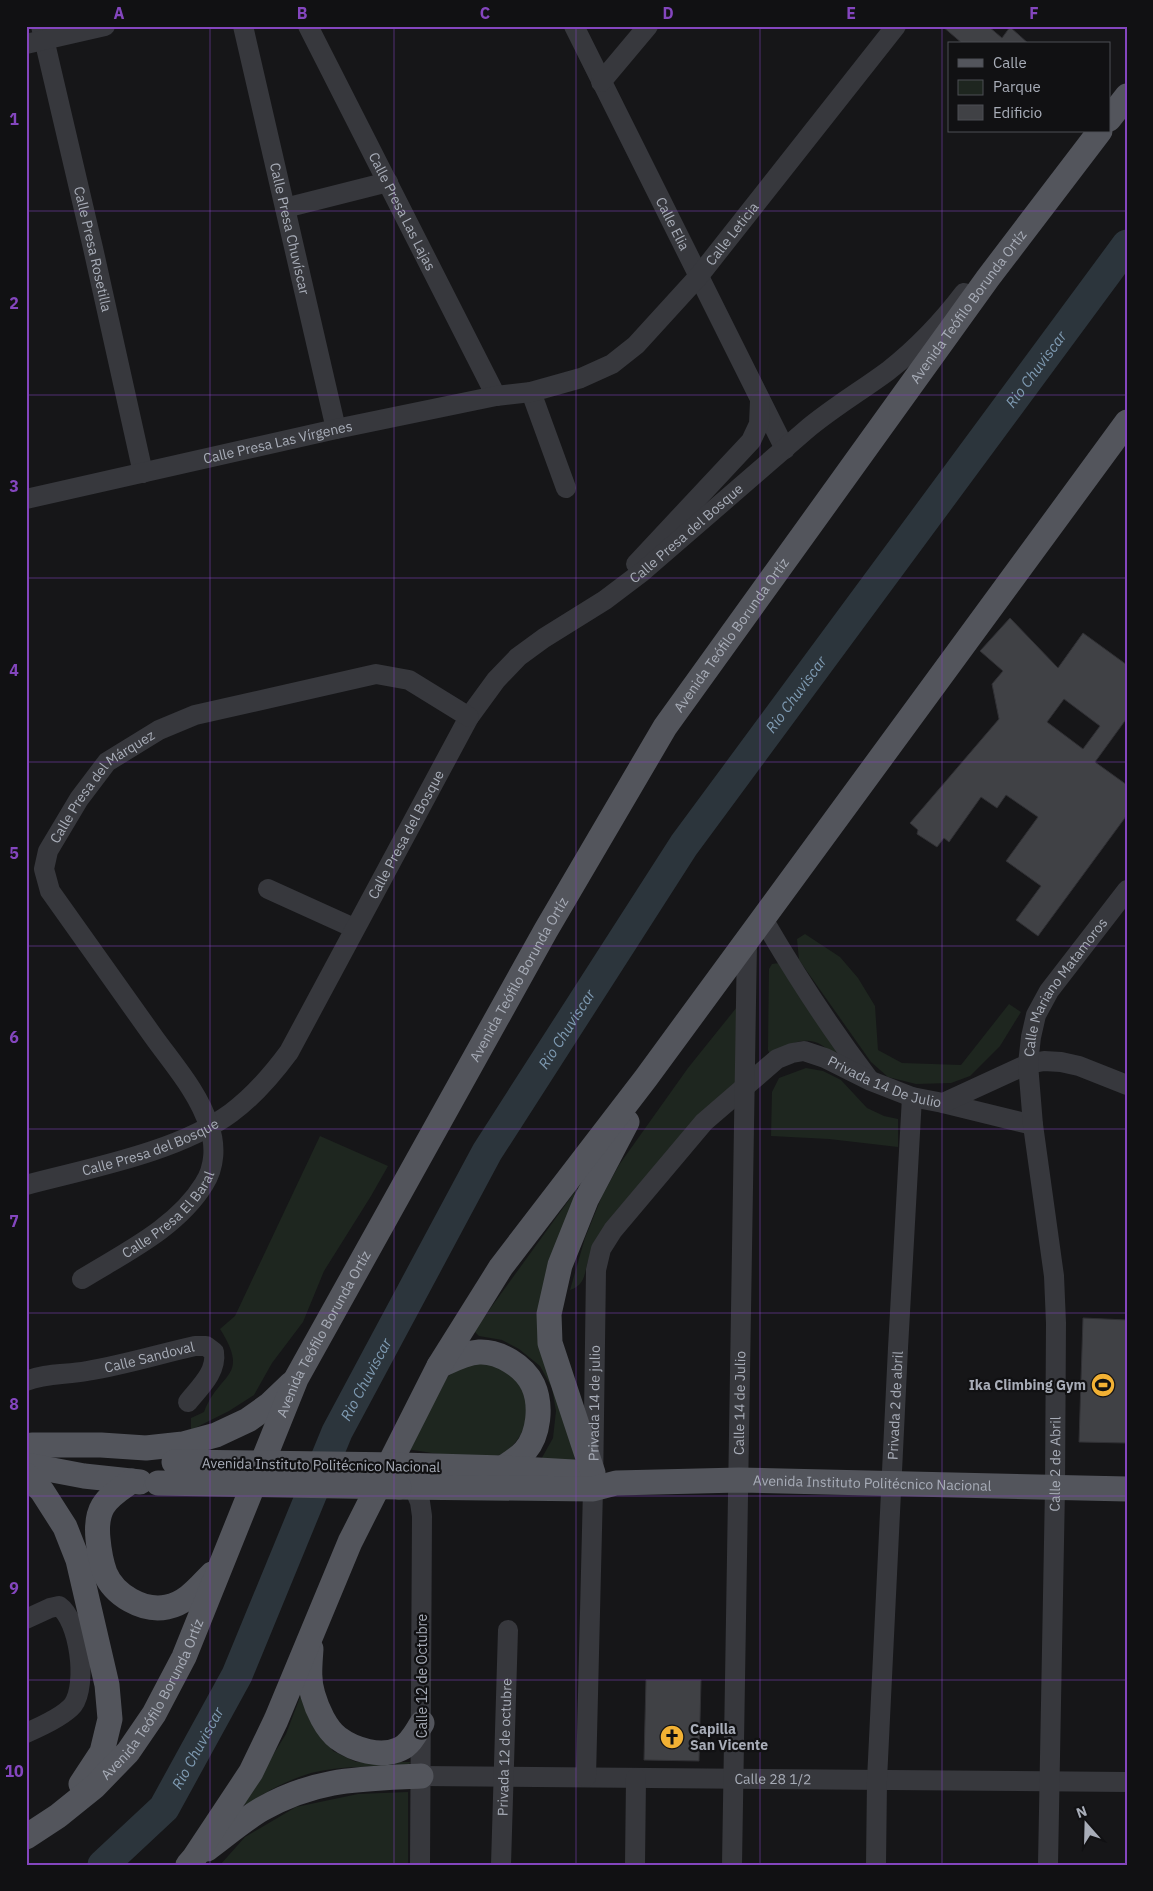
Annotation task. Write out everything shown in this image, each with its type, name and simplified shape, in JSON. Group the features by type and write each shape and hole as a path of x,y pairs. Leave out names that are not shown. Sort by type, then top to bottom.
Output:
{"main road":[{"path":"1110,118 1127,96"},
{"name":"Avenida Teófilo Borunda Ortíz","path":"26,1837 58,1816 94,1786 128,1752 154,1714 184,1657 296,1379 541,939 665,727 988,278 1099,132"},
{"path":"191,1861 251,1772 276,1720 350,1542 439,1366 500,1267 646,1078 1127,422"},
{"path":"601,1482 550,1343 549,1314 560,1265 586,1200 621,1135 646,1078"},
{"path":"439,1366 462,1355 480,1352 503,1357 521,1370 532,1385 538,1407 536,1432 524,1452 503,1468"},
{"path":"28,1451 146,1448 183,1444 216,1435 248,1420 269,1405 296,1379"},
{"name":"Avenida Instituto Politécnico Nacional","path":"28,1451 89,1455 147,1462 174,1462 405,1480 503,1468 601,1482"},
{"name":"Avenida Instituto Politécnico Nacional","path":"28,1451 84,1476 158,1483 405,1480 601,1482 739,1480 1127,1489"},
{"path":"26,1475 42,1491 65,1527 78,1560 107,1685 110,1719 102,1752 58,1816"},
{"path":"132,1481 115,1493 103,1507 97,1527 99,1550 106,1574 118,1592 144,1607 167,1607 190,1598 220,1564"},
{"path":"313,1629 309,1669 312,1695 323,1720 337,1738 360,1750 378,1753 400,1749 412,1740 422,1723"},
{"path":"191,1861 261,1810 293,1793 329,1782 421,1776"}],"street":[{"path":"37,37 105,26"},
{"name":"Calle Presa Chuvíscar","path":"243,26 336,429"},
{"name":"Calle Presa Las Lajas","path":"308,26 496,396"},
{"name":"Calle Elia","path":"574,26 785,449"},
{"path":"601,82 648,26"},
{"name":"Calle Leticia","path":"530,392 581,378 612,364 636,345 698,277 896,26"},
{"name":"Calle Presa Rosetilla","path":"37,37 93,248 143,473"},
{"name":"Calle Presa del Bosque","path":"26,1186 176,1142 210,1126 251,1096 289,1052 354,928 469,718 496,680 518,657 544,638 606,600 674,546 830,410 887,371 910,352 957,302 1060,165 1084,153"},
{"path":"285,208 388,182"},
{"path":"530,392 566,488"},
{"name":"Calle Presa Las Vírgenes","path":"26,499 336,429 496,396 530,392"},
{"path":"606,600 642,557 751,440 759,424 760,400"},
{"name":"Calle Presa del Márquez","path":"210,1126 190,1089 50,891 44,869 48,851 79,799 107,762 159,730 196,715 345,680 376,674 409,680 469,718"},
{"path":"268,889 354,928"},
{"name":"Calle Mariano Matamoros","path":"1028,1064 1036,1015 1050,991 1127,890"},
{"path":"763,919 846,1050 871,1081"},
{"name":"Calle 14 de Julio","path":"732,1865 747,941"},
{"name":"Privada 14 De Julio","path":"746,1087 777,1059 804,1051 825,1058 871,1081 912,1097 943,1104 1028,1064"},
{"path":"1028,1064 1044,1061 1070,1064 1127,1085"},
{"name":"Calle 2 de Abril","path":"1028,1064 1033,1125 1054,1276 1056,1323 1048,1865"},
{"name":"Privada 14 de julio","path":"586,1777 601,1482 596,1270 601,1249 613,1230 704,1122 717,1109 746,1087"},
{"name":"Privada 2 de abril","path":"876,1865 877,1780 912,1097"},
{"path":"943,1104 1033,1125"},
{"name":"Calle Presa El Baral","path":"82,1279 149,1238 183,1211 205,1184 212,1163 214,1146 210,1126"},
{"name":"Calle Sandoval","path":"26,1381 42,1377 85,1372 130,1363 195,1346 206,1346 214,1352 215,1362 211,1373 188,1402"},
{"name":"Calle 12 de Octubre","path":"405,1480 420,1502 422,1516 420,1865"},
{"path":"26,1619 50,1608 59,1606 64,1610 78,1647 81,1667 81,1686 73,1705 52,1721 26,1733"},
{"name":"Privada 12 de octubre","path":"501,1865 508,1630"},
{"name":"Calle 28 1/2","path":"421,1776 1127,1782"},
{"path":"635,1865 636,1778"}],"green space":[{"path":"805,934 840,957 858,978 875,1006 878,1050 902,1063 961,1065 1009,1004 1021,1012 1000,1046 970,1076 951,1083 916,1084 888,1077 871,1062 799,960 797,939"},
{"path":"779,963 839,1051 836,1053 818,1043 803,1041 780,1050 771,1057 768,1050 769,969 772,964"},
{"path":"741,1002 738,1080 588,1261 585,1275 581,1282 570,1290 585,1238 602,1196 619,1165 688,1068"},
{"path":"806,1068 823,1071 841,1080 867,1108 884,1116 898,1119 898,1147 829,1139 771,1136 772,1092 779,1078"},
{"path":"320,1136 388,1166 324,1271 303,1322 272,1363 254,1395 229,1411 191,1430 191,1418 204,1412 210,1399 233,1366 233,1357 229,1345 220,1329 235,1316"},
{"path":"579,1186 582,1186 551,1265 576,1460 539,1463 553,1438 556,1411 552,1388 540,1366 519,1349 502,1340 479,1336 474,1331"},
{"path":"483,1363 510,1374 522,1389 525,1397 527,1415 525,1425 512,1446 500,1455 490,1457 453,1456 405,1449 428,1402 443,1381 453,1372 466,1365"},
{"path":"305,1684 313,1724 333,1751 356,1762 411,1762 407,1766 347,1768 311,1773 286,1782 242,1805 286,1734"},
{"path":"408,1792 408,1865 220,1865 245,1837 296,1807 358,1794"}],"building":[{"path":"942,26 988,26 1002,38 1010,27 1027,42 961,42"},
{"path":"1010,618 1058,668 1083,633 1127,665 1127,718 1095,762 1127,785 1127,815 1038,936 1016,920 1041,886 1006,861 1038,817 1006,795 997,808 981,797 949,842 944,838 937,847 917,834 918,830 910,823 999,719 992,684 1003,671 980,651","holes":["1064,699 1100,726 1083,749 1047,722"]},
{"path":"1083,1318 1127,1320 1127,1443 1079,1442"},
{"name":"Capilla San Vicente","path":"646,1680 701,1680 699,1761 644,1760"}],"waterway":[{"name":"Rio Chuviscar","path":"103,1865 164,1808 237,1675 337,1432 487,1152 684,845 1127,245"}],"place":[{"name":"Ika Climbing Gym","path":"1103,1385"},
{"name":"Capilla San Vicente","path":"672,1737"}]}
